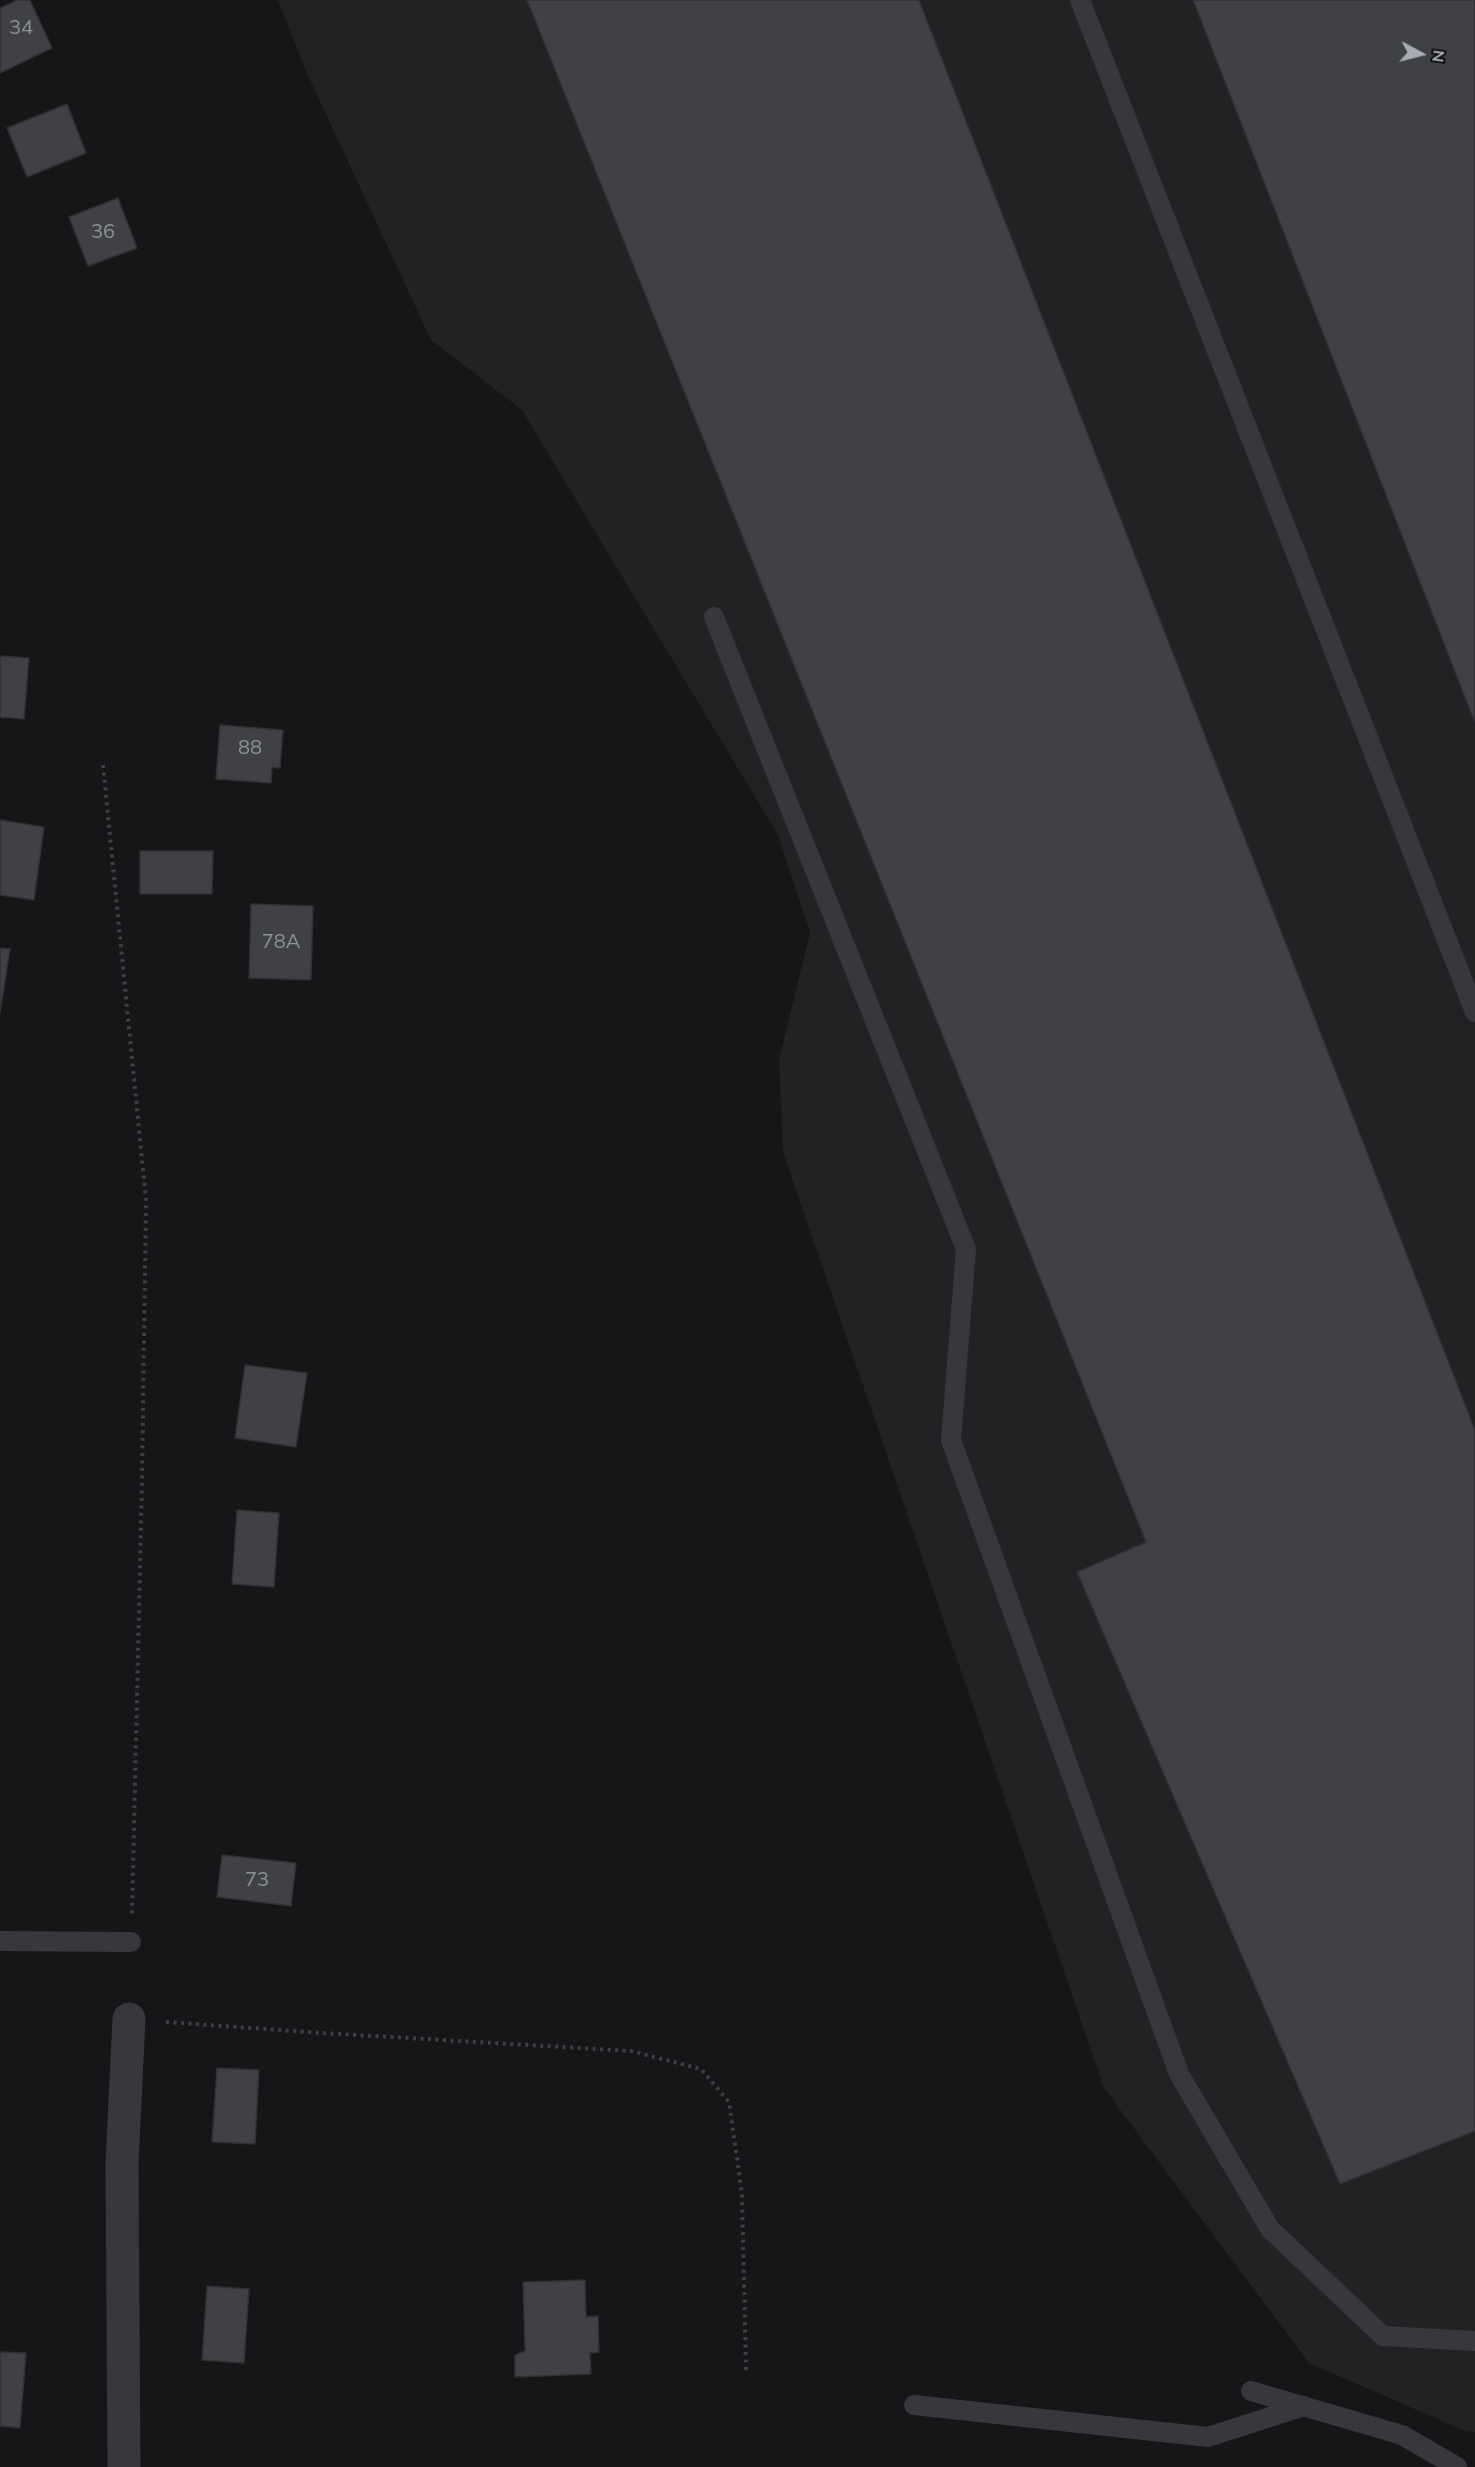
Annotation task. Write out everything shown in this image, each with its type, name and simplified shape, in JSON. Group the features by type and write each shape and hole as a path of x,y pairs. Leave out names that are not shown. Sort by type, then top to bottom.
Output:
{"street":[{"path":"124,2467 122,2163 129,2019"}],"lane":[{"path":"1080,0 1475,1012"},
{"path":"714,617 966,1250 951,1440 1179,2074 1270,2229 1383,2336 1475,2341"},
{"path":"0,1941 131,1942"},
{"path":"1251,2391 1402,2435 1457,2467"},
{"path":"914,2405 1208,2437 1304,2406"}],"path":[{"path":"103,765 146,1200 131,1942"},
{"path":"129,2019 334,2034 631,2051 701,2069 729,2102 742,2194 746,2372"}],"shaded area":[{"path":"278,0 1475,0 1475,2432 1465,2431 1309,2363 1104,2088 783,1152 779,1060 810,933 778,835 522,410 431,340 306,71"}],"building":[{"path":"17,0 30,0 52,48 0,73 0,8"},
{"path":"527,0 919,0 1475,1430 1475,2131 1340,2184 1077,1572 1146,1542"},
{"path":"1193,0 1475,0 1475,723"},
{"path":"67,104 86,153 27,177 7,128"},
{"path":"118,198 137,248 88,266 69,217"},
{"path":"0,656 29,658 24,719 0,717"},
{"path":"220,725 283,730 280,768 272,767 271,783 216,779"},
{"path":"0,820 44,827 34,900 0,895"},
{"path":"140,851 213,851 212,894 140,894"},
{"path":"251,904 313,906 311,980 249,978"},
{"path":"0,948 10,949 0,1013"},
{"path":"245,1365 307,1373 296,1447 235,1438"},
{"path":"237,1510 279,1513 274,1587 232,1584"},
{"path":"222,1855 296,1863 291,1906 217,1897"},
{"path":"217,2068 259,2070 255,2144 212,2142"},
{"path":"585,2280 586,2317 598,2316 599,2352 590,2353 591,2374 515,2377 515,2355 525,2351 523,2282"},
{"path":"207,2286 249,2289 244,2363 202,2360"},
{"path":"0,2352 26,2353 20,2428 0,2426"}]}
